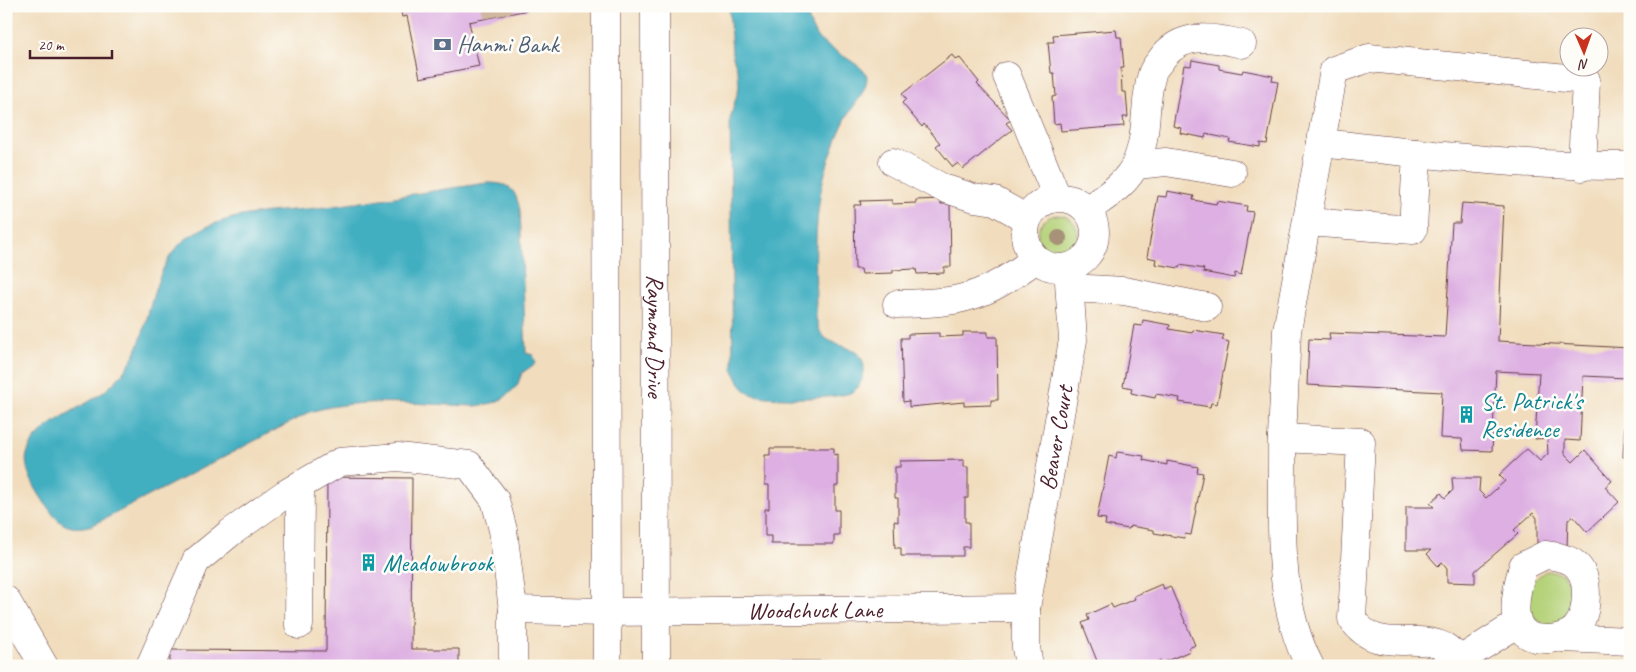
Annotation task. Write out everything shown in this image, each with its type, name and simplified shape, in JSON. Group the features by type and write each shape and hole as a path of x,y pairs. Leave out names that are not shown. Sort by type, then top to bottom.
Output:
{"street":[{"name":"Raymond Drive","path":"606,6 607,666"},
{"name":"Raymond Drive","path":"655,6 656,666"},
{"path":"1087,210 1119,186 1136,165 1145,139 1152,72 1166,52 1186,39 1214,37 1242,44"},
{"path":"1310,666 1299,645 1290,604 1284,556 1282,438 1288,331 1334,70 1369,58 1586,80 1582,167"},
{"path":"1007,76 1057,197"},
{"path":"1321,143 1582,167 1630,166"},
{"path":"1307,222 1413,230 1417,153"},
{"path":"893,162 943,188 974,198 994,201 1027,219"},
{"path":"1136,165 1166,162 1232,173"},
{"path":"1069,278 1079,262 1088,254 1093,244 1095,232 1093,220 1087,210 1078,203 1057,197 1039,204 1027,219 1025,240 1029,251 1036,259 1045,265 1057,268 1069,278 1124,291 1207,306"},
{"path":"897,304 941,304 972,297 1001,284 1036,259"},
{"name":"Beaver Court","path":"1029,666 1026,647 1026,608 1073,340 1069,278"},
{"path":"1282,438 1361,442 1352,619 1360,631 1374,639 1422,642 1445,647 1458,663 1517,624"},
{"path":"150,666 196,561 230,533 300,485 340,462 398,456 470,465 495,500 503,530 513,610 513,666"},
{"path":"299,625 300,485"},
{"path":"1562,638 1577,628 1585,610 1586,585 1578,566 1562,557 1545,555 1523,566 1517,588 1515,612 1517,624 1526,634 1539,639 1562,638 1630,641"},
{"path":"6,600 44,666"},
{"name":"Woodchuck Lane","path":"513,610 656,612 1026,608"}],"green space":[{"path":"1058,215 1072,221 1078,235 1072,249 1058,255 1044,249 1038,235 1044,221"},
{"path":"1546,571 1563,574 1572,590 1573,597 1571,609 1567,615 1553,626 1542,623 1533,617 1528,610 1526,602 1531,586"}],"water":[{"path":"729,6 806,6 813,31 818,38 861,68 867,77 865,88 846,118 830,157 819,201 817,220 816,318 819,328 823,336 849,348 860,356 863,362 864,373 861,382 854,391 847,394 804,398 759,396 745,390 733,369 730,119 739,87 738,72 732,54"},
{"path":"487,183 501,184 510,188 516,196 520,210 526,353 533,355 536,363 522,373 517,386 504,398 493,403 476,406 371,403 330,407 310,412 93,525 69,526 60,521 51,512 33,484 27,468 27,454 39,434 102,393 126,369 139,343 162,272 170,256 182,242 213,224 245,215 327,207"}],"building":[{"name":"Hanmi Bank","path":"400,6 527,6 528,10 469,22 479,66 420,78 407,16 402,17"},
{"path":"1116,30 1117,37 1121,37 1124,68 1121,68 1122,92 1126,92 1128,117 1123,117 1124,126 1061,131 1060,123 1054,124 1052,97 1056,96 1054,73 1051,73 1048,42 1054,42 1053,35"},
{"path":"952,55 956,60 960,58 979,82 977,84 1011,120 1006,123 1012,130 963,169 958,163 953,167 936,146 940,143 924,124 922,127 902,103 906,99 902,94"},
{"path":"1192,60 1219,65 1219,69 1242,73 1243,70 1273,76 1272,81 1278,82 1267,144 1260,143 1260,147 1229,142 1230,139 1206,134 1205,138 1180,133 1181,128 1173,126 1184,65 1191,66"},
{"path":"1167,191 1194,196 1193,200 1216,204 1217,201 1247,206 1246,211 1253,212 1241,275 1235,273 1234,278 1203,272 1204,269 1180,265 1179,268 1155,264 1156,259 1147,257 1158,196 1166,197"},
{"path":"941,199 941,204 950,204 951,267 944,267 944,273 917,274 916,269 893,270 893,273 862,274 861,269 855,269 854,205 861,205 860,201 892,200 892,204 916,203 916,200"},
{"name":"St. Patrick's Residence","path":"1462,203 1504,206 1498,341 1630,348 1630,458 1623,457 1627,378 1583,376 1580,441 1565,440 1565,454 1573,462 1585,450 1612,481 1605,487 1619,502 1587,532 1573,516 1568,520 1567,546 1537,544 1537,518 1533,513 1514,530 1518,534 1475,571 1475,583 1447,582 1447,568 1442,562 1438,566 1427,554 1431,550 1406,550 1406,507 1434,507 1430,503 1441,493 1445,498 1453,490 1452,478 1480,478 1479,491 1486,498 1505,481 1499,475 1527,449 1540,461 1548,454 1547,438 1535,439 1539,373 1496,371 1492,451 1463,450 1462,439 1440,438 1442,392 1307,385 1309,339 1330,340 1329,333 1445,337 1452,223 1460,223"},
{"path":"1143,320 1170,325 1169,329 1192,333 1193,330 1224,335 1222,340 1229,342 1217,404 1211,403 1210,407 1179,402 1180,398 1156,394 1155,398 1131,393 1132,388 1123,386 1134,325 1142,326"},
{"path":"963,332 988,332 988,337 997,337 998,400 991,400 991,405 964,406 964,402 909,407 909,401 903,402 901,338 908,338 908,334 939,333 939,337 963,336"},
{"path":"770,448 834,448 834,455 838,454 838,486 835,486 835,510 839,510 839,535 834,535 834,544 771,544 771,536 765,536 765,509 769,509 769,485 765,485 765,455 770,455"},
{"path":"1117,452 1144,456 1143,460 1167,465 1167,461 1198,467 1197,472 1203,473 1191,535 1185,534 1184,538 1154,533 1154,530 1130,526 1129,529 1105,525 1106,519 1097,518 1109,456 1116,458"},
{"path":"964,460 964,467 968,467 968,498 965,498 965,522 969,522 969,547 963,547 963,556 901,556 901,548 895,548 894,521 898,522 898,498 895,498 895,467 900,467 900,461"},
{"name":"Meadowbrook","path":"327,477 412,478 411,649 459,649 459,666 170,666 170,650 326,651"},
{"path":"1162,584 1164,589 1170,586 1195,645 1189,648 1190,651 1162,663 1160,660 1147,666 1099,666 1082,623 1089,620 1087,615 1111,604 1113,608 1135,599 1134,596"},
{"path":"779,661 842,661 842,666 778,666"},
{"path":"910,662 974,662 974,666 910,666"}],"tunnel":[{"path":"496,6 498,16"}],"place":[{"name":"Hanmi Bank","path":"443,44"},
{"name":"St. Patrick's Residence","path":"1467,415"},
{"name":"Meadowbrook","path":"369,563"}]}
